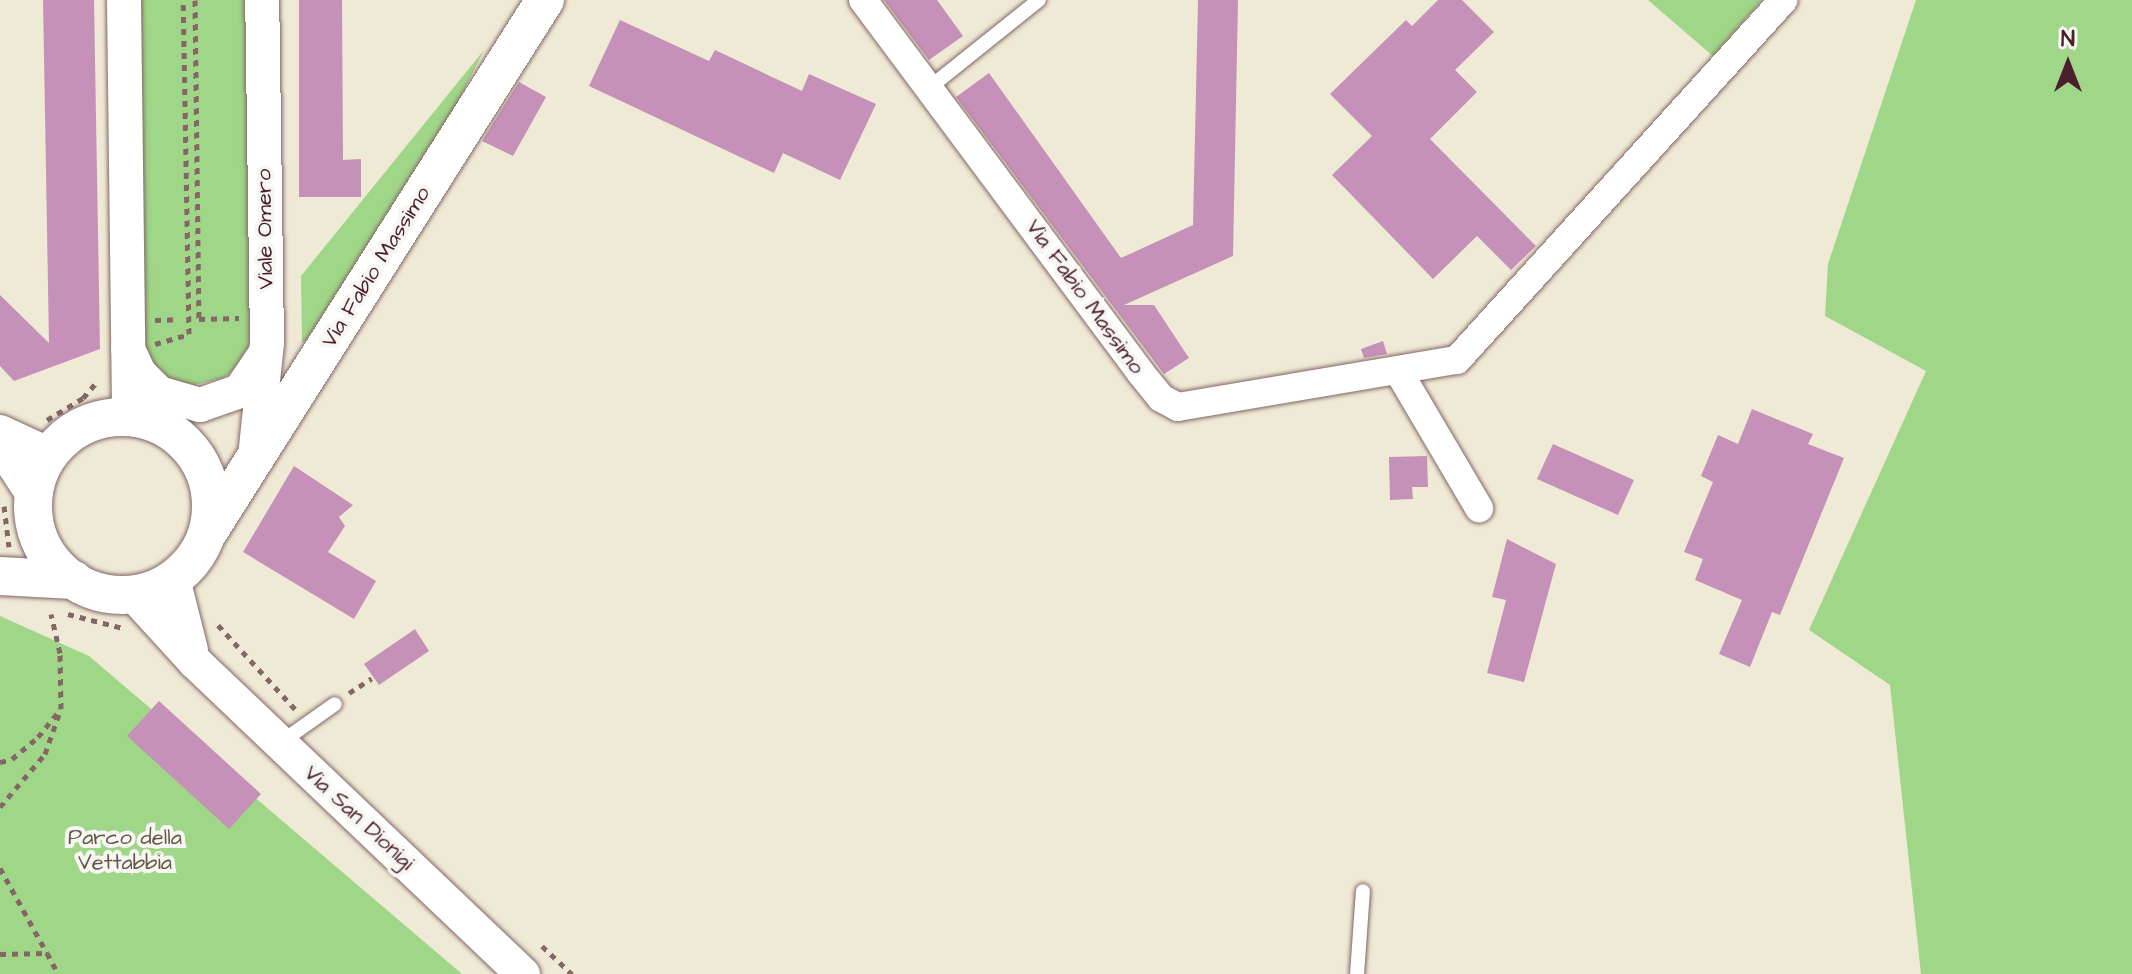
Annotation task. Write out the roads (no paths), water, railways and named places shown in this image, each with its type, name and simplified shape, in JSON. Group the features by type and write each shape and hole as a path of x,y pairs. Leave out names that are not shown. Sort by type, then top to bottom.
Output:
{"main road":[{"name":"Via Fabio Massimo","path":"207,534 545,0"},
{"path":"129,418 167,430 196,458 211,495 207,534 194,559 134,610 103,592 65,593 20,561 20,496 44,442 89,424 129,418"}],"street":[{"path":"124,0 139,373 159,393 200,405 240,391 265,354"},
{"name":"Viale Omero","path":"255,458 265,354 262,0"},
{"name":"Via Fabio Massimo","path":"863,0 1161,398 1178,407 1195,407 1400,374 1457,360 1783,0"},
{"path":"129,418 139,346"},
{"path":"1400,374 1479,508"},
{"path":"0,432 44,442"},
{"path":"0,444 20,496"},
{"path":"173,579 195,662"},
{"name":"Via San Dionigi","path":"134,610 195,662 523,974"}],"lane":[{"path":"929,88 1039,0"},
{"path":"280,743 335,704"},
{"path":"1357,974 1363,891"}],"park label":[{"name":"Parco della Vettabbia","path":"125,850"}]}
